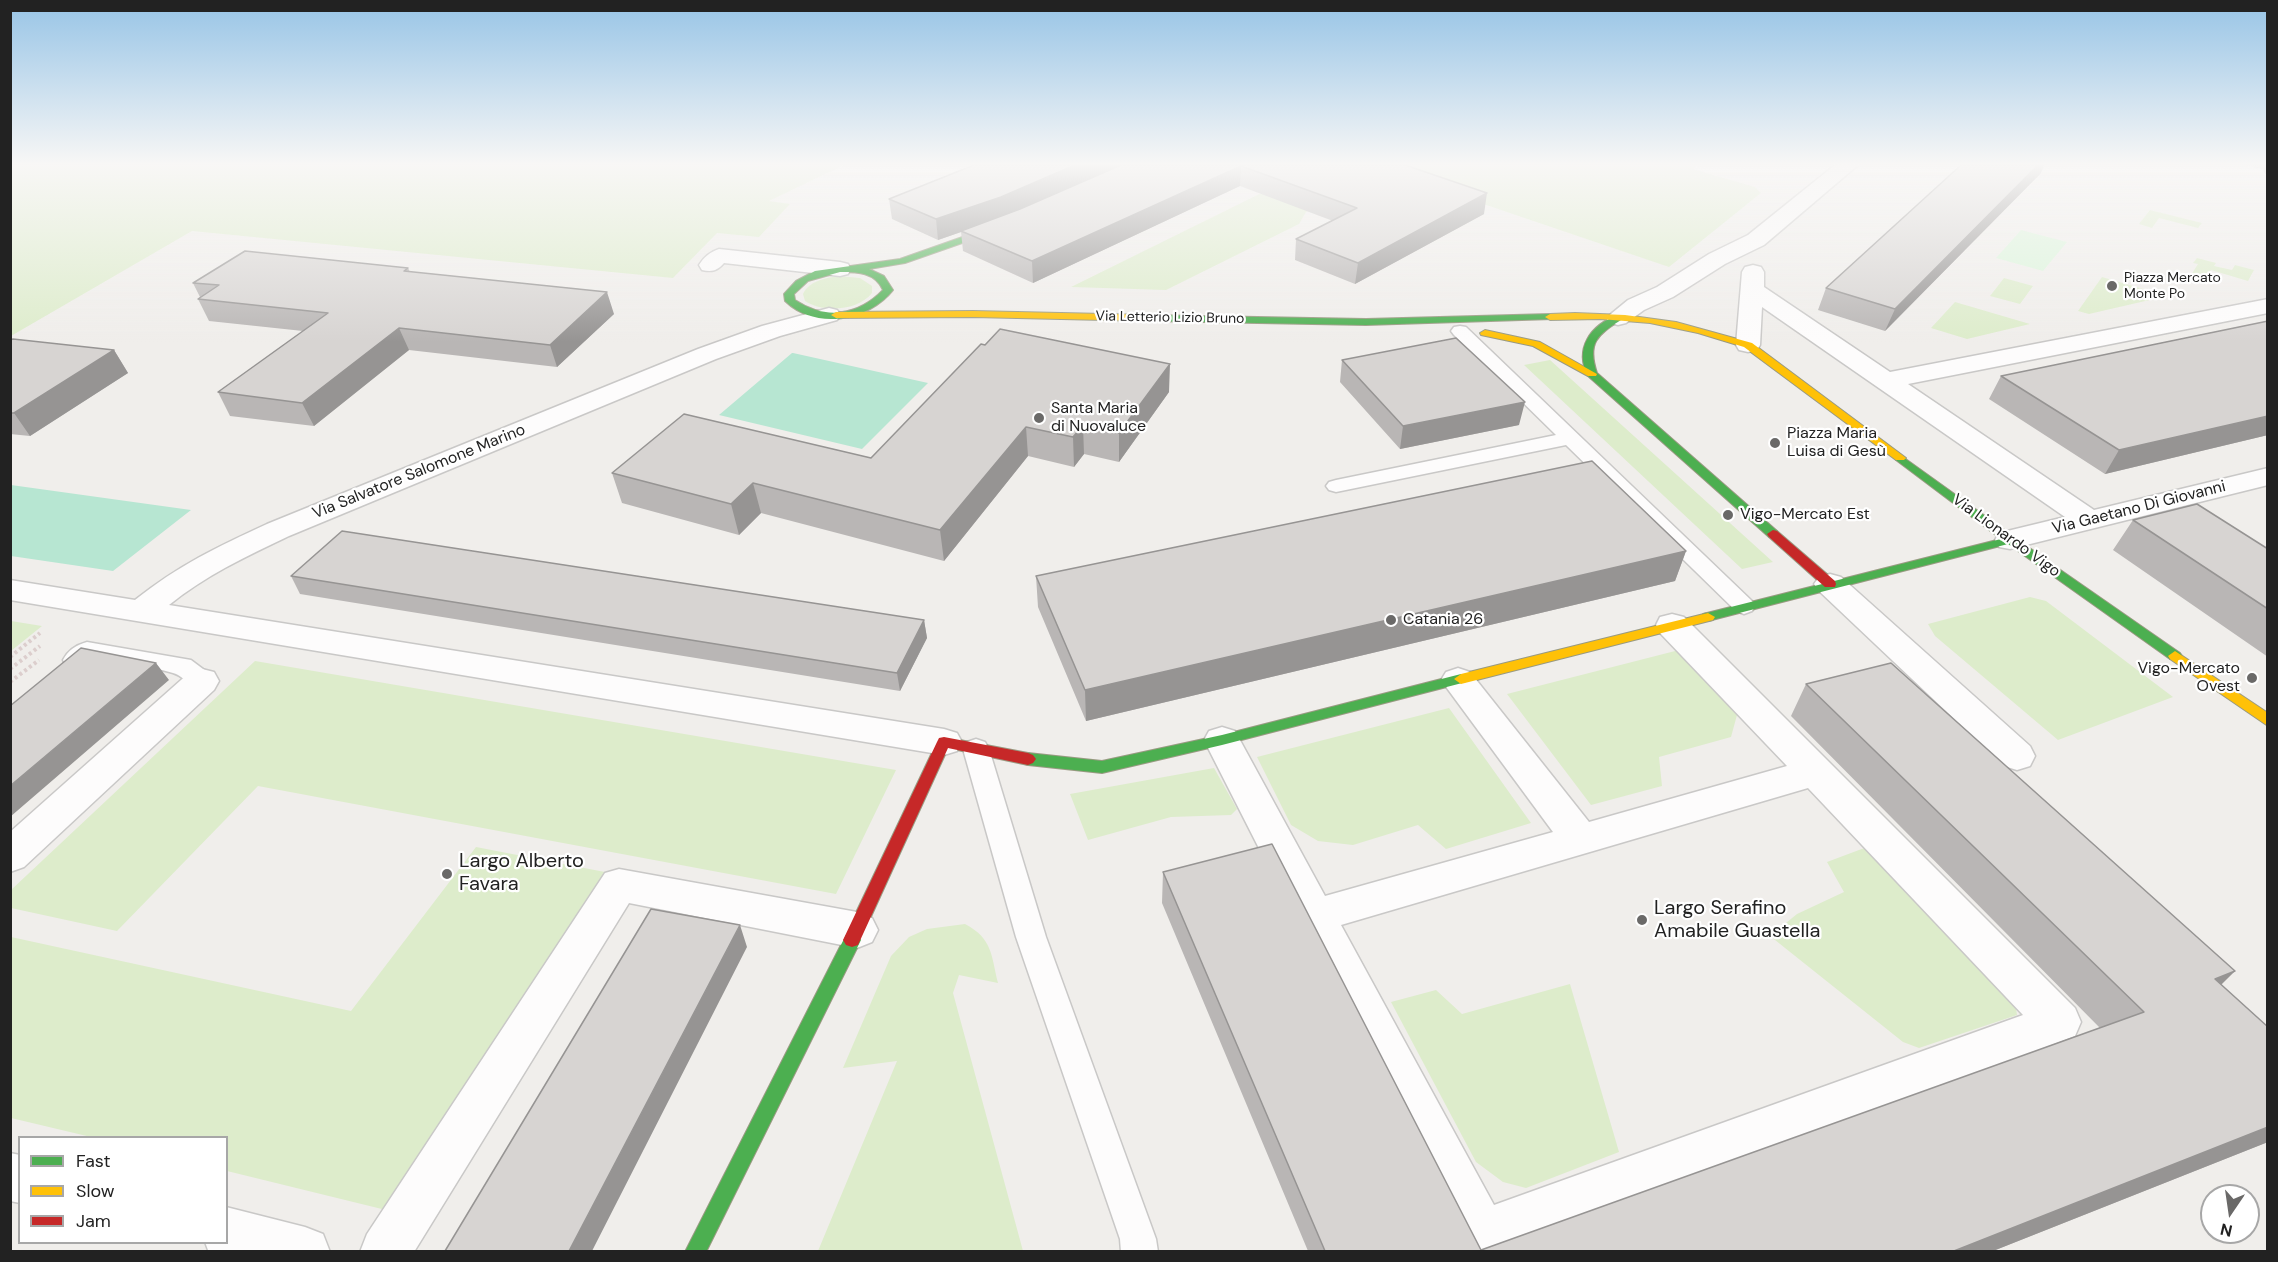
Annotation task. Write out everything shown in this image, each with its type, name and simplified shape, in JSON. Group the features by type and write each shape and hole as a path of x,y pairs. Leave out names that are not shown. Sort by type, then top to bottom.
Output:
{"street":[{"path":"707,354 741,335 768,314 806,277 902,261 1008,224"},
{"path":"1592,374 1585,360 1585,347 1592,336 1636,305 1665,292 1717,259 1756,240 1776,224"},
{"path":"707,354 771,331 865,309 991,231"},
{"path":"1748,345 1756,240"},
{"path":"790,291 766,273 710,265 719,256 873,273 897,289 917,307 973,314"},
{"path":"1753,290 2089,520"},
{"path":"790,291 790,301 795,306 809,312 832,315 973,314"},
{"path":"1884,381 2268,306"},
{"name":"Via Letterio Lizio Bruno","path":"973,314 1366,322"},
{"name":"Via Lionardo Vigo","path":"1366,322 1529,319 1580,315 1673,323 1716,333 1748,345 2010,540 2268,721"},
{"path":"1366,322 1511,337 1536,344 1592,374 1830,584 2017,756"},
{"name":"Via Salvatore Salomone Marino","path":"143,610 179,581 220,557 278,530 707,354"},
{"name":"Via Gaetano Di Giovanni","path":"2010,540 2268,476"},
{"path":"10,590 143,610 960,746 1044,762 1102,767 1222,740 2010,540"},
{"path":"1222,740 1482,1234 2059,1022 1672,625"},
{"path":"1458,680 1581,839"},
{"path":"10,856 202,681"},
{"path":"695,1251 857,930 960,746"},
{"path":"1315,916 1815,772"},
{"path":"385,1251 619,885 857,930"},
{"path":"228,1232 305,1251"}],"lane":[{"path":"1460,331 1744,606"},
{"path":"1336,486 1571,438"},
{"path":"53,678 87,650 182,666 202,681"},
{"path":"960,746 1031,937 1138,1239 1140,1251"}],"path":[{"path":"10,669 42,645 48,646"}],"green space":[{"path":"11,224 771,224 759,237 717,233 673,278 192,231 11,336"},
{"path":"1199,224 1299,224 1166,290 1071,287"},
{"path":"1542,224 1723,224 1669,267"},
{"path":"2139,224 2155,224 2152,228"},
{"path":"2182,224 2201,224 2198,228"},
{"path":"2021,230 2067,242 2043,271 1996,258"},
{"path":"2197,258 2216,263 2214,266 2232,270 2235,265 2254,270 2248,281 2211,270 2205,279 2191,275 2198,264 2193,263"},
{"path":"839,276 860,278 872,286 872,293 858,304 849,307 821,307 805,301 803,294 813,283"},
{"path":"2102,277 2167,296 2089,314 2078,311"},
{"path":"2004,278 2033,286 2020,304 1990,296"},
{"path":"1955,302 2030,324 1967,339 1931,328"},
{"path":"792,353 928,383 862,449 719,415"},
{"path":"1550,360 1773,562 1742,569 1524,365"},
{"path":"10,485 191,510 113,571 11,556"},
{"path":"2030,597 2046,601 2173,697 2058,740 1935,636 1928,624"},
{"path":"11,621 42,626 11,651"},
{"path":"1679,650 1737,715 1731,737 1659,757 1662,786 1591,805 1507,694"},
{"path":"255,661 896,770 836,894 258,786 117,931 11,908 11,890"},
{"path":"1449,708 1531,823 1446,849 1418,825 1353,845 1318,841 1291,825 1257,757"},
{"path":"1214,768 1237,809 1231,815 1171,817 1088,840 1070,794"},
{"path":"476,847 610,873 390,1211 228,1171 228,1136 87,1136 11,1118 11,937 351,1011"},
{"path":"1867,847 2015,1001 2017,1015 1919,1048 1903,1042 1770,936 1797,914 1844,892 1827,862"},
{"path":"965,924 986,942 992,956 998,983 959,975 953,993 1023,1251 818,1251 897,1061 843,1068 891,956 909,937 927,929"},
{"path":"1570,984 1619,1152 1526,1188 1503,1182 1476,1162 1391,1002 1436,990 1462,1014"}],"building":[{"path":"980,224 1114,224 1032,261 961,231"},
{"path":"1326,224 1430,224 1358,263 1296,239"},
{"path":"1896,224 1980,224 1895,309 1826,288"},
{"path":"245,251 408,268 404,271 607,292 550,345 399,328 302,403 218,392 328,313 198,299 219,285 193,283"},
{"path":"2268,321 2268,416 2119,450 2001,376"},
{"path":"1000,329 1170,364 1119,433 1083,425 1073,437 1026,427 940,530 753,483 731,504 612,473 684,414 871,458 981,344 985,345"},
{"path":"1456,338 1525,402 1403,426 1342,360"},
{"path":"10,340 114,350 14,413 10,413"},
{"path":"1592,461 1686,551 1085,690 1036,576"},
{"path":"2197,504 2268,549 2268,609 2133,520"},
{"path":"342,531 924,620 897,673 291,576"},
{"path":"81,648 156,663 10,786 10,706"},
{"path":"1891,663 2235,971 2215,979 2268,1027 2268,1127 1954,1251 1325,1251 1163,872 1272,844 1481,1250 2144,1012 1806,684"},
{"path":"651,909 740,925 569,1251 445,1251"}],"traffic: fast":[{"path":"852,269 902,261 1005,225"},
{"path":"840,269 862,270 875,274 885,283 888,290 867,308 841,316 814,314 790,301 789,294 799,282 818,273 840,269"},
{"path":"1149,318 1366,322 1550,317"},
{"path":"1618,318 1601,329 1590,340 1587,354 1592,374 1773,534"},
{"path":"1900,458 2054,572 2175,656"},
{"path":"1708,617 2010,540"},
{"path":"1028,759 1102,767 1222,740 1461,679"},
{"path":"695,1252 852,940"}],"traffic: slow":[{"path":"836,315 973,314 1149,318"},
{"path":"1550,317 1600,316 1650,320 1700,330 1748,345 1900,458"},
{"path":"1485,333 1536,344 1592,374"},
{"path":"1461,679 1708,617"},
{"path":"2175,656 2268,721"}],"traffic: jam":[{"path":"1773,534 1830,584"},
{"path":"852,940 944,742 1028,759"}],"place":[{"name":"Piazza Mercato Monte Po","path":"2112,286"},
{"name":"Santa Maria di Nuovaluce","path":"1039,418"},
{"name":"Piazza Maria Luisa di Gesù","path":"1775,443"},
{"name":"Vigo-Mercato Est","path":"1728,515"},
{"name":"Catania 26","path":"1391,620"},
{"name":"Vigo-Mercato Ovest","path":"2252,678"},
{"name":"Largo Alberto Favara","path":"447,874"},
{"name":"Largo Serafino Amabile Guastella","path":"1642,920"}]}
